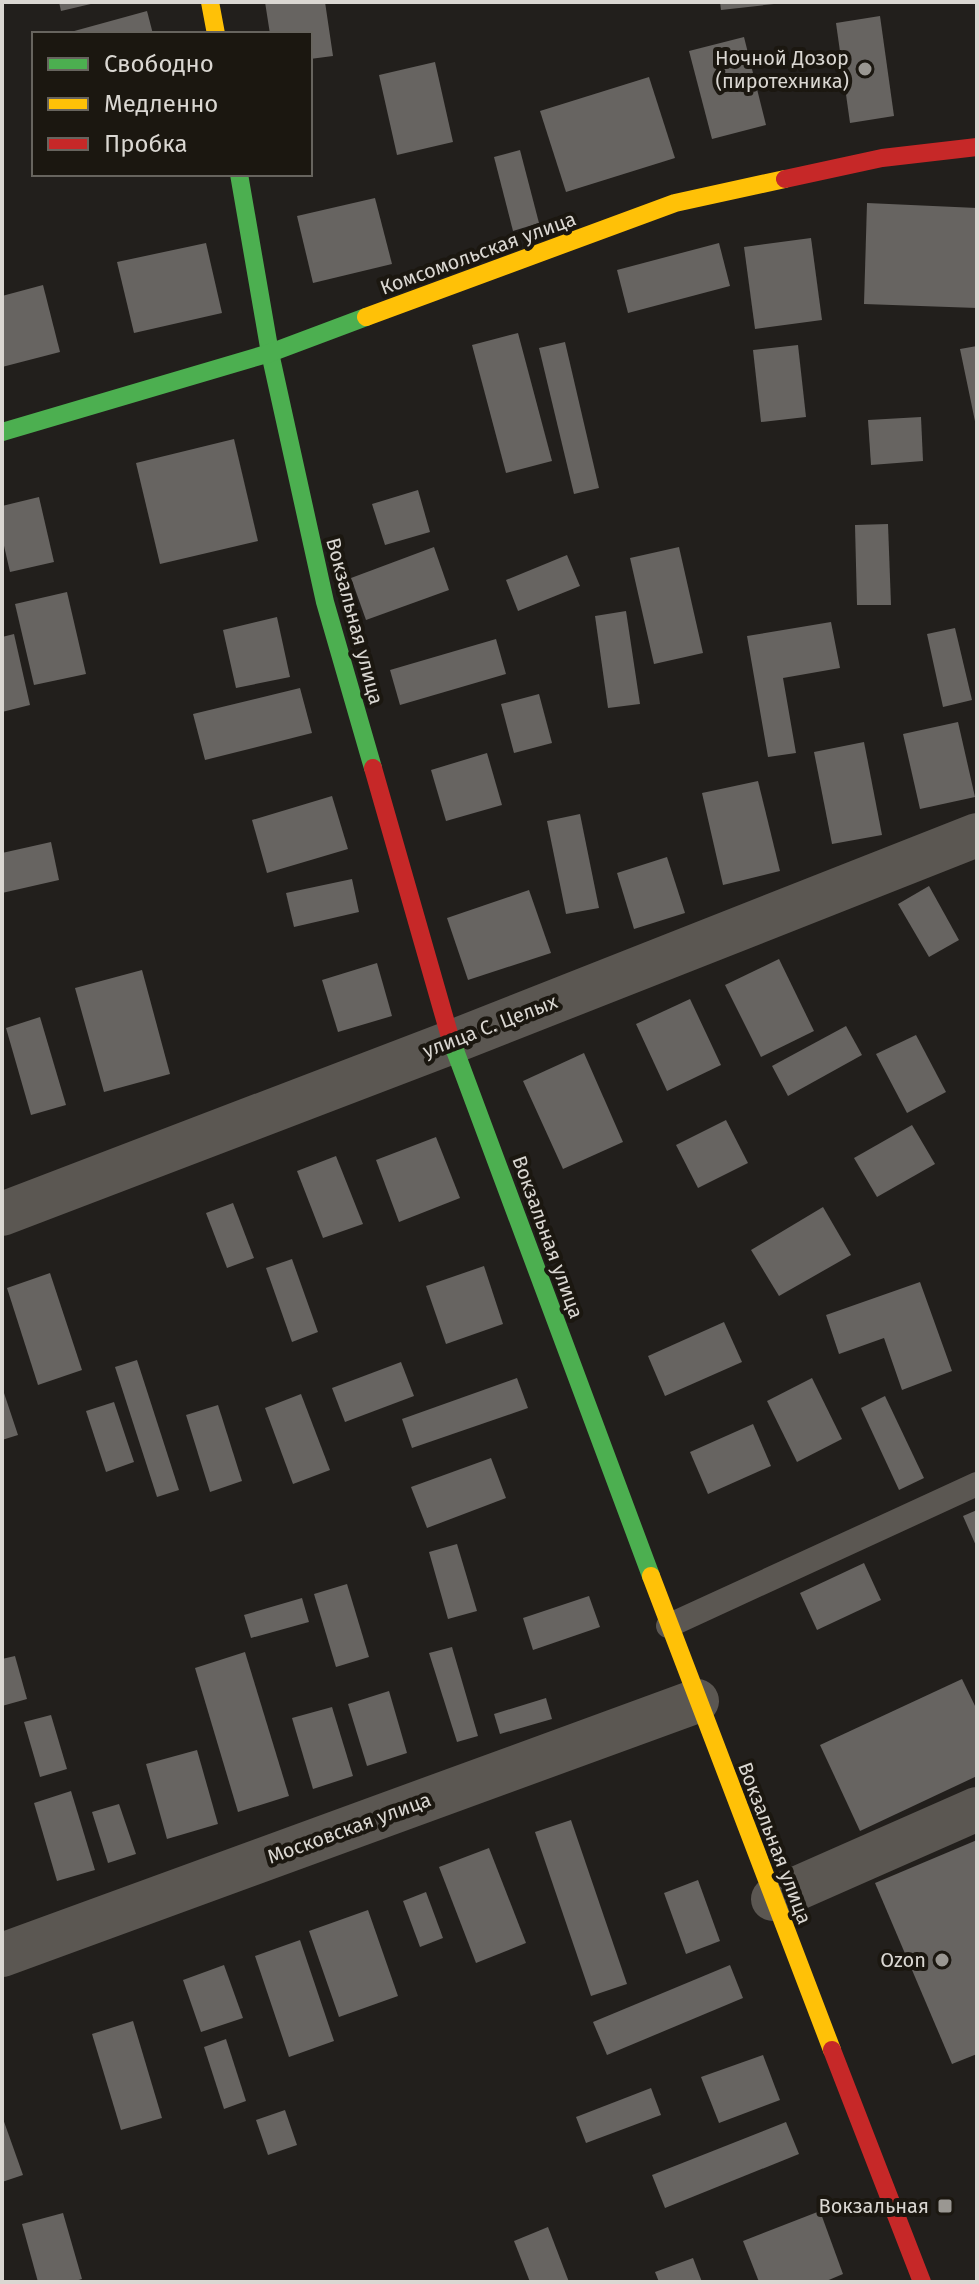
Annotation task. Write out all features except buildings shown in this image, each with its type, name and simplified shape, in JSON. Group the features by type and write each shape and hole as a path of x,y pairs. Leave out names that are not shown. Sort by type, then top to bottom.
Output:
{"main road":[{"path":"210,2 216,32"},
{"name":"Комсомольская улица","path":"2,432 270,353 675,203 882,158 977,147"},
{"name":"Вокзальная улица","path":"239,176 270,353 325,602 452,1042 668,1626 922,2282"}],"street":[{"name":"улица С. Целых","path":"2,1214 452,1042 977,835"},
{"name":"Московская улица","path":"2,1955 697,1701"},
{"path":"773,1899 977,1809"}],"lane":[{"path":"668,1626 977,1484"}],"traffic: fast":[{"path":"239,176 270,353 325,602 373,768"},
{"path":"2,432 270,353 366,317"},
{"path":"450,1037 651,1576"}],"traffic: slow":[{"path":"210,2 216,32"},
{"path":"366,317 675,203 785,179"},
{"path":"651,1576 832,2050"}],"traffic: jam":[{"path":"785,179 882,158 977,147"},
{"path":"373,768 450,1037"},
{"path":"832,2050 922,2282"}],"place":[{"name":"Ночной Дозор (пиротехника)","path":"865,69"},
{"name":"Ozon","path":"942,1960"},
{"name":"Вокзальная","path":"945,2206"}]}
